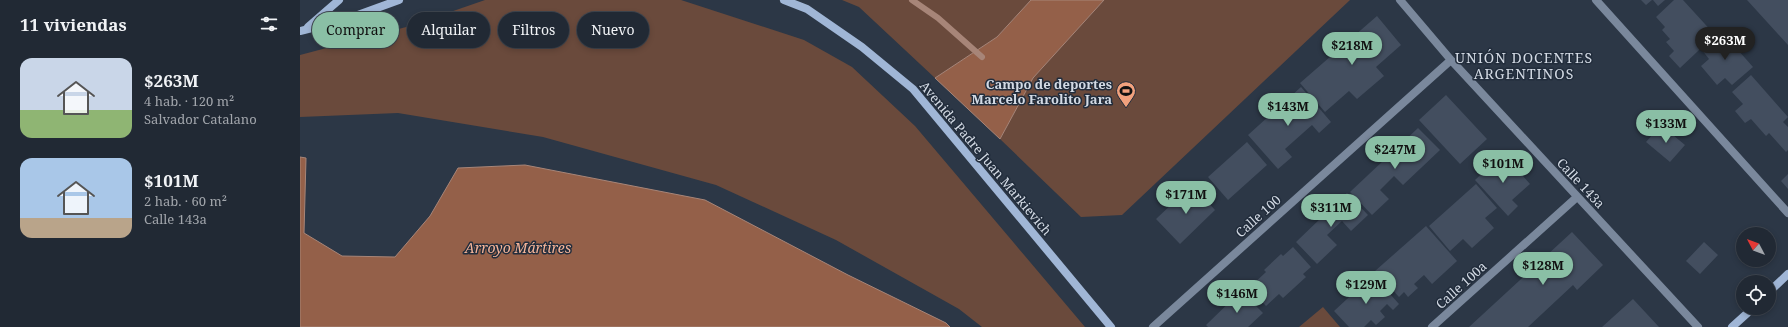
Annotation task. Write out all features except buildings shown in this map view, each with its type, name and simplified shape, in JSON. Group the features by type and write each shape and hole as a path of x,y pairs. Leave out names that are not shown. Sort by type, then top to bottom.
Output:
{"main road":[{"path":"303,30 339,0"},
{"path":"373,11 385,0"},
{"path":"303,30 344,20 373,11 400,0"},
{"name":"Avenida Padre Juan Markievich","path":"784,0 807,9 850,39 913,89 1111,327"},
{"path":"1776,285 1788,274"},
{"path":"1732,327 1745,315"}],"street":[{"name":"Calle 143a","path":"1400,0 1451,60 1698,327"},
{"path":"1596,0 1788,213"},
{"name":"Calle 100","path":"1152,327 1451,60"},
{"name":"Calle 100a","path":"1432,327 1577,197"}],"shaded area":[{"path":"485,0 681,0 804,40 852,67 915,126 1085,327 982,327 959,309 836,240 716,185 543,137 398,113 300,117 300,55 327,48 399,48 399,29 407,27 407,48 490,48 490,12 450,12"},
{"path":"842,0 1031,0 997,37 935,78 859,7"},
{"name":"Campo de deportes Marcelo Farolito Jara","path":"1104,0 1350,0 1122,215 1081,217 1000,139 1033,78"},
{"path":"1323,307 1340,327 1299,327"}],"water":[{"path":"1031,0 1104,0 1033,78 1000,139 935,78 997,37"},
{"name":"Arroyo Mártires","path":"300,157 306,158 304,233 342,256 395,257 430,216 458,168 525,165 705,200 848,275 946,323 950,327 300,327"}],"waterway":[{"path":"912,0 938,18 982,57"}],"place":[{"name":"Campo de deportes Marcelo Farolito Jara","path":"1126,108"}],"district":[{"name":"UNIÓN DOCENTES ARGENTINOS","path":"1524,66"}]}
